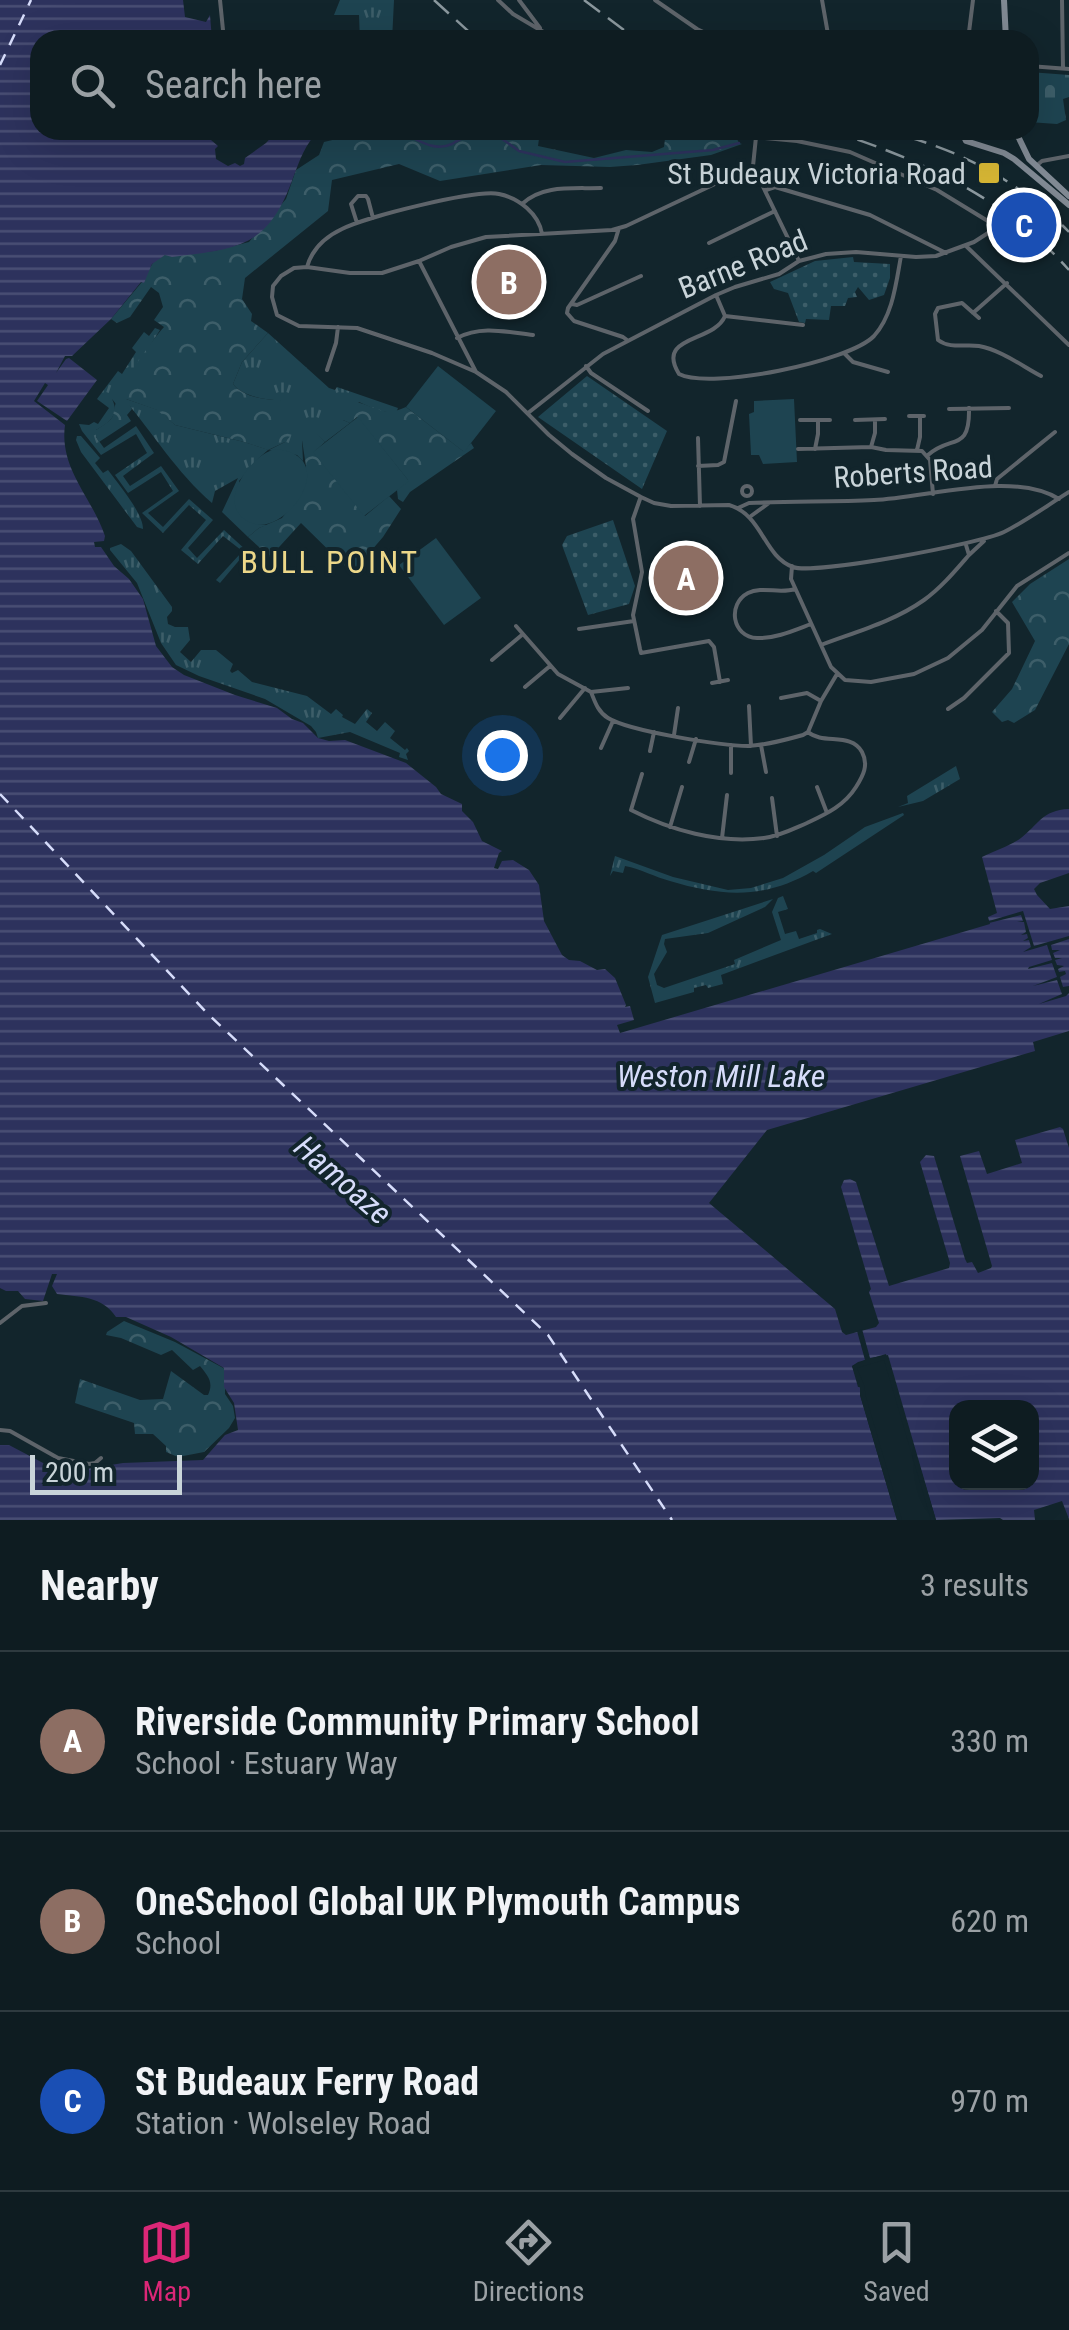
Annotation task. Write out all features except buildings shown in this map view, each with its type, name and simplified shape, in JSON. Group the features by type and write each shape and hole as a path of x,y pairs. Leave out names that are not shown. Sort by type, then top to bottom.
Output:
{"street":[{"path":"220,0 223,30"},
{"path":"498,0 540,30"},
{"path":"508,8 518,0 542,30"},
{"path":"822,0 827,30"},
{"path":"969,30 973,0"},
{"path":"1004,0 1006,30"},
{"path":"1039,67 1066,69 1062,0"},
{"path":"658,1 699,30"},
{"path":"756,140 753,166 799,261"},
{"path":"787,140 850,152 937,190 999,225"},
{"path":"966,140 1004,153 1069,196"},
{"path":"1004,153 1015,148 1017,140"},
{"path":"1019,140 1027,156 1069,205"},
{"path":"1036,166 1042,161 1069,156"},
{"path":"753,166 620,228 486,237 393,271 288,271 273,286 277,315 299,326 357,328 379,334 476,372 506,392 572,454 606,478 654,503 738,508 750,516 774,551 792,566 806,570 986,539 1069,492"},
{"name":"Barne Road","path":"528,412 586,366 627,340 736,286 779,274 799,261 826,254 925,256 966,246 1037,198 1051,184"},
{"path":"522,204 546,190 602,188"},
{"path":"766,190 775,188 876,218 946,252"},
{"path":"307,268 316,248 341,229 479,193 501,194 522,204 536,218 542,234"},
{"path":"357,223 351,204 358,196 366,196 373,218"},
{"path":"709,243 775,211"},
{"path":"620,228 567,313 574,320 627,340"},
{"path":"966,246 1069,346"},
{"path":"725,316 718,328 676,350 673,360 679,374 698,378 760,374 844,354 869,340 882,326 902,256"},
{"path":"419,261 476,372"},
{"path":"572,304 641,276"},
{"path":"1006,283 976,316 962,303 936,309 940,343 992,349 1041,376"},
{"path":"716,296 725,316"},
{"path":"725,316 803,325"},
{"path":"327,370 338,327"},
{"path":"457,338 481,330 533,335"},
{"path":"844,354 853,362 883,373"},
{"path":"586,366 648,411"},
{"path":"698,466 718,466 724,462 736,401"},
{"path":"949,408 1008,408"},
{"path":"928,456 941,445 954,444 965,435 969,408"},
{"path":"909,416 922,416 917,450"},
{"path":"855,420 886,419"},
{"path":"800,420 830,420"},
{"path":"815,448 818,420"},
{"path":"871,447 874,420"},
{"path":"996,486 997,479 1055,432"},
{"path":"698,438 700,506"},
{"path":"798,449 871,447 917,450 928,456"},
{"path":"928,456 933,494"},
{"name":"Roberts Road","path":"738,508 762,502 875,500 996,486 1034,490 1058,498"},
{"name":"Roberts Road","path":"751,495 762,502"},
{"path":"640,497 633,519 642,572 633,606 641,653 712,642 720,682"},
{"path":"750,516 769,503"},
{"path":"820,646 906,612 938,589 986,539"},
{"path":"966,544 969,555"},
{"path":"792,566 795,590 836,674 845,680 871,682 914,674 948,658 982,630 1027,578 1069,552"},
{"path":"795,590 757,590 744,595 735,607 735,622 748,636 760,638 811,624"},
{"path":"948,709 1009,653 1008,623 996,611"},
{"path":"579,629 590,631 634,621"},
{"path":"516,626 565,679 586,689 628,688"},
{"path":"492,660 523,634"},
{"path":"526,686 550,666"},
{"path":"586,689 612,721 654,732 750,746 808,732 820,700 836,674"},
{"path":"712,683 728,680"},
{"path":"560,718 586,689"},
{"path":"781,698 807,694 820,700"},
{"path":"749,706 750,746"},
{"path":"674,735 678,708"},
{"path":"600,748 612,721"},
{"path":"650,750 654,732"},
{"path":"642,774 631,810 670,827 722,838 776,836 842,805 864,771 861,750 848,740 822,740 808,732"},
{"path":"689,762 696,739"},
{"path":"760,744 766,772"},
{"path":"730,773 731,745"},
{"path":"670,827 682,787"},
{"path":"817,787 827,813"},
{"path":"722,838 727,796"},
{"path":"772,798 776,836"},
{"path":"0,1324 22,1306 46,1303"},
{"path":"0,1430 10,1431 58,1458 90,1464 101,1458"}],"green space":[{"path":"340,0 394,0 392,30 360,30 359,15 334,15"},
{"path":"1039,73 1069,75 1069,97 1063,99 1066,120 1057,124 1039,123"},
{"path":"539,140 538,146 594,158 626,150 652,152 664,147 665,140 738,140 742,144 711,155 637,165 541,165 440,181 399,164 332,180 328,211 245,278 242,299 252,314 251,321 268,333 242,362 233,384 248,395 280,400 298,428 285,442 268,450 175,425 157,410 126,399 132,409 127,415 131,421 99,442 96,430 112,418 126,381 164,327 154,320 163,307 159,293 151,287 130,317 117,323 111,319 154,261 165,255 214,251 249,242 286,199 296,170 319,155 324,142"},
{"path":"853,257 854,262 890,264 884,295 869,300 858,287 857,297 848,298 845,306 831,306 829,320 799,322 788,293 774,289 770,282 815,261"},
{"path":"155,328 160,330 116,404 112,399 114,414 96,430 96,437 104,448 136,426 154,453 123,476 130,486 161,466 179,491 148,513 163,527 189,499 213,520 188,548 197,558 224,530 247,551 220,583 216,580 241,550 223,536 198,564 181,550 206,520 189,505 163,533 142,513 173,491 161,472 128,493 115,475 147,453 136,434 101,455 79,424 98,424 109,408 97,399 118,371 122,374 136,352 132,348 144,332 149,336"},
{"path":"268,333 329,388 337,387 398,408 396,413 379,411 359,402 343,420 350,423 325,442 314,431 302,441 303,461 297,455 268,450 239,481 258,524 267,525 248,537 222,512 238,478 215,491 212,503 176,466 123,398 158,410 175,425 269,450 285,442 280,400 248,394 233,384 242,362"},
{"path":"438,366 496,411 464,452 406,407"},
{"path":"587,376 667,431 642,489 538,417"},
{"path":"794,399 797,462 763,464 759,455 751,455 749,414 754,412 754,401"},
{"path":"353,401 385,411 406,407 463,451 471,443 474,448 410,492 403,502 398,499 397,490 408,480 357,417 350,423 343,420 339,407"},
{"path":"358,417 409,481 364,516 313,452"},
{"path":"314,430 325,442 314,452 365,516 389,496 401,509 352,573 301,523 270,557 248,537 282,518 303,491 306,466 302,440"},
{"path":"77,436 100,458 95,463 103,473 108,470 124,491 143,529 137,527 81,452"},
{"path":"275,449 295,454 305,465 307,478 303,492 282,517 268,524 255,524 242,517 236,508 238,484 254,462"},
{"path":"613,520 635,586 629,604 588,615 562,545 567,536"},
{"path":"436,538 481,598 444,625 399,565"},
{"path":"121,544 131,551 172,607 168,624 188,627 190,640 180,652 191,662 201,650 216,650 233,664 232,673 238,670 252,682 307,696 331,714 336,709 355,724 367,709 372,713 366,722 377,731 385,722 395,731 390,738 407,748 408,760 350,732 318,738 311,726 265,699 176,665 161,643 137,583 110,550"},
{"path":"1069,559 1069,644 1035,710 1014,723 1002,722 992,712 1012,689 1035,641 1012,602 1030,584"},
{"path":"956,766 960,779 923,801 898,807 908,803 907,796"},
{"path":"903,813 816,873 761,891 708,890 625,866 623,873 613,871 610,876 615,856 673,877 728,890 751,888 783,878 865,827"},
{"path":"783,896 788,909 778,912 785,934 796,931 799,939 820,929 832,934 721,975 723,984 694,988 694,992 655,1003 648,977 662,935 773,899 765,907 708,933 665,939 667,952 654,974 657,985 664,988 735,964 734,960 781,940 772,912"},
{"path":"124,1321 225,1369 225,1394 235,1418 204,1452 178,1457 166,1452 166,1446 153,1434 135,1434 134,1423 75,1403 80,1379 140,1400 163,1399 171,1371 208,1395 210,1383 200,1366 193,1370 172,1350 161,1355 106,1335"}],"water":[{"path":"0,0 183,0 185,17 206,22 210,15 211,30 30,30 30,140 211,140 218,146 216,159 228,166 240,166 269,140 310,140 283,201 261,231 233,247 165,255 152,264 144,283 111,319 72,356 65,356 56,373 69,358 97,380 67,421 37,401 48,385 45,383 34,401 65,425 64,441 72,469 105,536 104,541 94,542 95,547 101,547 143,599 156,646 172,667 235,695 277,708 303,723 318,738 345,740 406,763 441,794 462,804 462,811 473,822 482,841 502,851 494,868 498,869 502,861 513,860 529,870 539,885 544,921 562,955 597,970 605,969 615,978 634,1020 617,1025 620,1033 990,924 988,917 997,913 982,857 1017,841 1046,815 1069,809 1069,873 1034,889 1050,909 1069,906 1069,1031 1033,1042 1035,1051 767,1130 709,1203 835,1309 846,1335 879,1323 841,1187 844,1180 856,1182 889,1286 949,1268 920,1162 926,1155 934,1156 965,1259 972,1262 978,1273 992,1266 960,1156 979,1151 987,1174 1022,1163 1015,1140 1063,1129 1069,1148 1069,1519 1062,1501 1034,1510 1035,1520 936,1520 886,1354 852,1366 897,1520 0,1520 0,1445 9,1445 62,1473 123,1463 203,1460 225,1435 238,1430 234,1403 224,1387 224,1368 171,1337 126,1317 116,1317 98,1301 57,1294 52,1286 57,1274 52,1274 43,1301 25,1299 18,1291 0,1288"}],"pier":[{"path":"1023,911 1034,946 1069,936 1051,945 1052,950 1060,950 1053,953 1055,958 1062,958 1055,960 1057,965 1064,966 1058,969 1066,974 1060,977 1063,987 1069,986 1066,996 1039,1004 1062,994 1057,980 1033,986 1057,977 1052,963 1028,969 1052,960 1047,945 1023,952 1031,947 1029,940 1023,941 1027,934 1021,935 1026,932 1024,922 1017,922 1023,921 1021,915 989,923"},
{"path":"862,1329 870,1358 888,1355 936,1520 931,1520 884,1360 857,1368 902,1520 897,1520 852,1366 865,1360 857,1331"}],"waterway":[{"path":"418,140 439,147 460,140"},
{"path":"504,140 519,151 565,162 713,150 739,143"}],"ferry route":[{"path":"0,65 31,0"},
{"path":"0,794 208,1014 548,1335 672,1520"}],"railway":[{"path":"434,0 467,30"},
{"path":"584,0 624,30"},
{"path":"857,140 928,168 988,201 1017,221 1069,270"},
{"path":"918,140 957,154 1005,180 1069,232"}],"place":[{"name":"St Budeaux Victoria Road","path":"989,173"},
{"name":"St Budeaux Ferry Road","path":"1024,225"},
{"name":"OneSchool Global UK Plymouth Campus","path":"509,282"},
{"name":"Riverside Community Primary School","path":"686,578"}],"district":[{"name":"BULL POINT","path":"330,562"}],"water label":[{"name":"Weston Mill Lake","path":"721,1076"},
{"name":"Hamoaze","path":"343,1180"}]}
